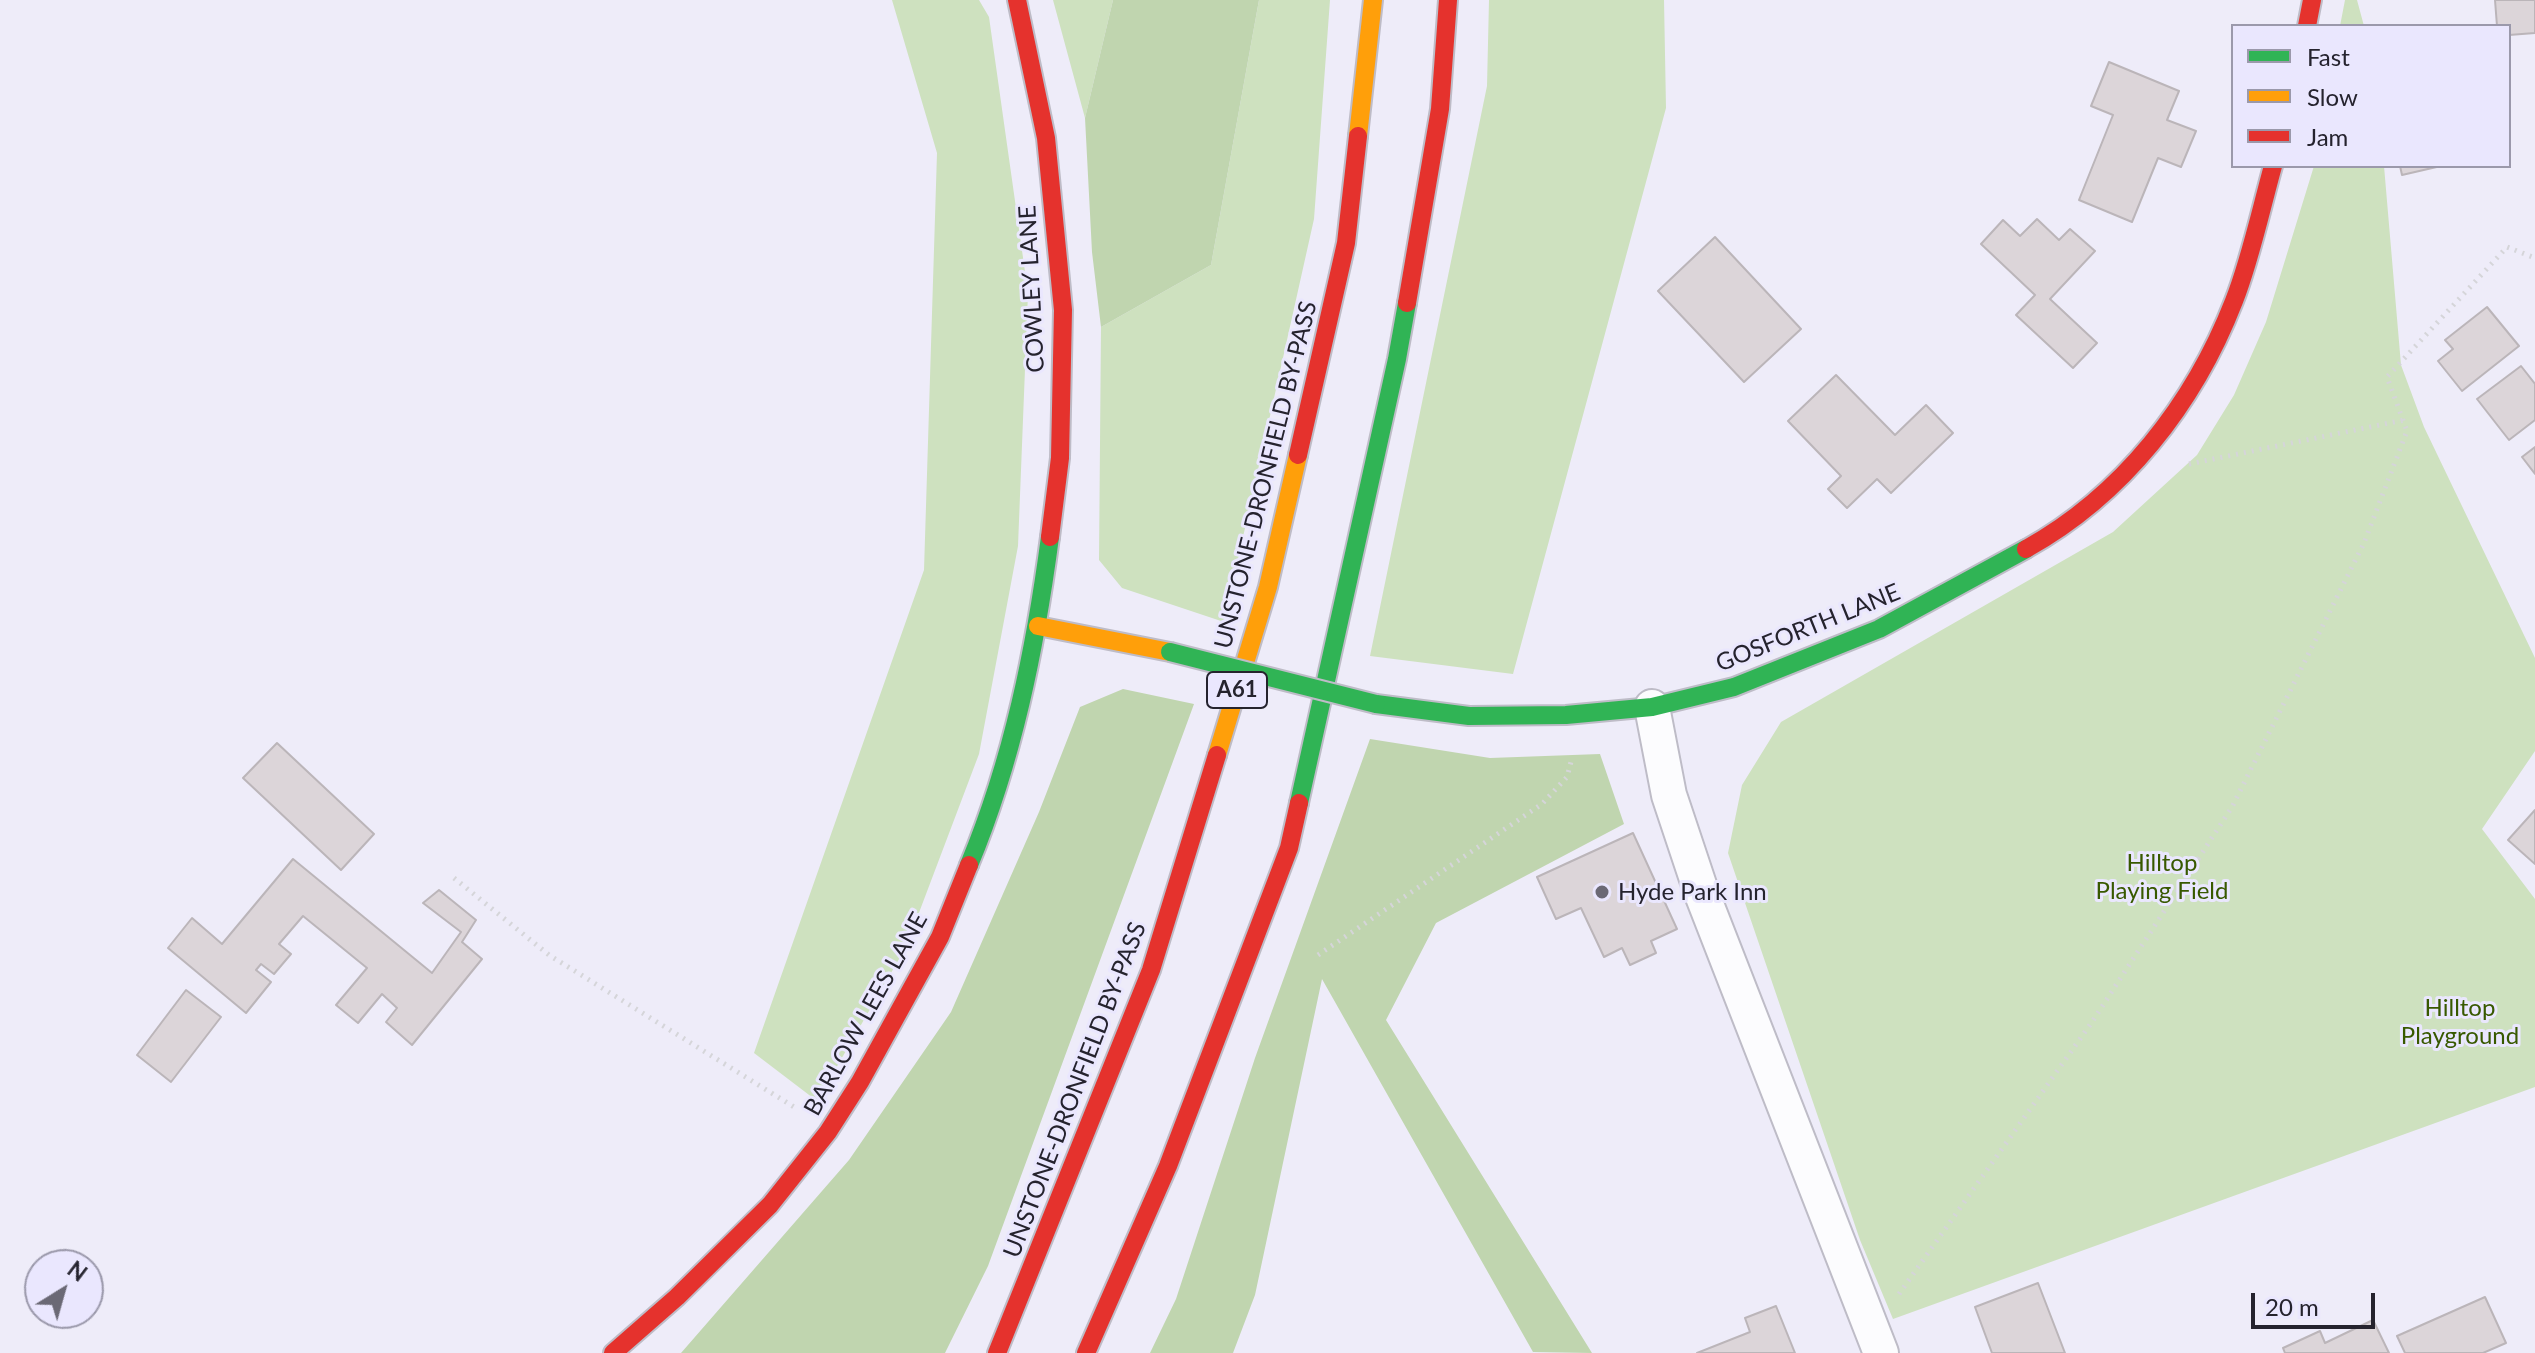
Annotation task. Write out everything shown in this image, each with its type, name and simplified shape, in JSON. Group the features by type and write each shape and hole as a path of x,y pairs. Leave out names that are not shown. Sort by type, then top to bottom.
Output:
{"main road":[{"name":"COWLEY LANE","path":"1017,0 1046,138 1063,310 1060,458 1038,626"},
{"name":"UNSTONE-DRONFIELD BY-PASS","path":"997,1353 1151,970 1268,587 1346,243 1373,0"},
{"path":"1086,1353 1168,1166 1289,848 1397,359 1440,109 1448,0"},
{"path":"2307,24 2312,0"},
{"name":"GOSFORTH LANE","path":"1038,626 1170,652 1376,704 1469,716 1578,714 1652,707 1734,687 1879,629 2045,538 2102,497 2137,461 2202,371 2235,300 2272,168"},
{"name":"BARLOW LEES LANE","path":"613,1353 677,1297 770,1205 828,1132 860,1082 940,937 985,827 1021,707 1038,626"}],"street":[{"path":"1652,707 1669,795 1702,894 1876,1340"}],"path":[{"path":"1876,1340 1911,1280 2092,1022 2232,807 2364,543 2407,431 2387,377 2507,247 2535,258"},
{"path":"2137,461 2170,467 2404,420"},
{"path":"1318,955 1542,804 1567,777 1576,744 1578,714"},
{"path":"454,878 549,955 770,1091 828,1132"}],"green space":[{"path":"892,0 979,0 989,17 1028,293 1018,546 979,754 906,947 817,1101 754,1053 924,570 937,153"},
{"path":"1053,0 1113,0 1085,118"},
{"path":"1113,0 1259,0 1211,265 1101,327 1092,252 1085,118"},
{"path":"1259,0 1330,0 1314,219 1224,622 1122,588 1099,560 1101,327 1211,265"},
{"path":"1489,0 1664,0 1666,108 1513,674 1370,656 1487,86"},
{"path":"2345,0 2357,0 2363,24 2340,24"},
{"name":"Hilltop Playing Field","path":"2313,168 2384,168 2401,365 2424,427 2535,658 2535,751 2482,829 2535,899 2535,1087 1893,1319 1860,1240 1728,853 1742,785 1781,722 2113,532 2197,455 2234,395 2266,322"},
{"path":"1123,689 1194,704 988,1266 945,1353 681,1353 849,1160 951,1012 1039,812 1080,707"},
{"path":"1370,739 1490,758 1600,754 1624,824 1436,923 1386,1020 1592,1353 1533,1352 1322,979 1255,1295 1233,1353 1150,1353 1176,1299 1255,1058"}],"building":[{"path":"2495,0 2535,0 2535,33 2511,35 2511,24 2497,24"},
{"path":"2109,62 2179,91 2167,120 2196,131 2181,167 2158,158 2132,222 2079,200 2113,115 2091,106"},
{"path":"2400,168 2432,168 2402,175"},
{"path":"2037,219 2059,240 2070,229 2095,251 2050,299 2097,343 2073,368 2016,315 2035,295 1981,244 2003,220 2020,236"},
{"path":"1715,237 1801,329 1744,382 1658,291"},
{"path":"2487,307 2519,346 2462,391 2438,361 2453,349 2445,340"},
{"path":"2521,366 2535,384 2535,420 2509,440 2477,399"},
{"path":"1836,375 1895,435 1926,405 1953,433 1891,493 1877,479 1847,508 1828,489 1841,476 1788,421"},
{"path":"2535,447 2535,474 2522,457"},
{"path":"277,743 374,834 341,870 243,778"},
{"path":"2535,810 2535,864 2508,840"},
{"name":"Hyde Park Inn","path":"1633,833 1677,929 1651,941 1656,953 1630,965 1622,948 1604,957 1581,908 1556,919 1537,877"},
{"path":"293,859 432,973 461,932 423,903 439,890 476,920 462,942 482,959 412,1045 386,1022 397,1008 382,994 358,1023 336,1005 367,968 303,916 279,944 291,954 274,974 261,964 256,970 271,982 246,1013 168,948 192,918 222,944"},
{"path":"186,990 221,1017 171,1082 137,1055"},
{"path":"2038,1283 2065,1353 1992,1353 1975,1307"},
{"path":"2485,1297 2506,1343 2483,1353 2405,1353 2397,1336"},
{"path":"1776,1306 1795,1353 1697,1353 1750,1332 1745,1318"},
{"path":"2373,1320 2389,1353 2285,1353 2283,1348 2320,1331 2325,1343"}],"traffic: fast":[{"path":"1299,803 1407,303"},
{"path":"969,865 998,785 1020,704 1050,537"},
{"path":"1376,704 1469,716 1566,715 1652,707 1734,687 1879,629 2026,549"},
{"path":"1170,652 1376,704"}],"traffic: slow":[{"path":"1358,136 1373,0"},
{"path":"1217,755 1268,587 1298,455"},
{"path":"1038,626 1170,652"}],"traffic: jam":[{"path":"1017,0 1046,138 1063,310 1060,458 1050,537"},
{"path":"1407,303 1440,109 1448,0"},
{"path":"2307,24 2312,0"},
{"path":"1298,455 1346,243 1358,136"},
{"path":"2026,549 2094,502 2124,474 2176,410 2198,376 2218,339 2240,285 2272,168"},
{"path":"997,1353 1151,970 1217,755"},
{"path":"1086,1353 1168,1166 1289,848 1299,803"},
{"path":"613,1353 677,1297 770,1205 828,1132 860,1082 940,937 969,865"}],"place":[{"name":"Hyde Park Inn","path":"1602,892"}],"park label":[{"name":"Hilltop Playground","path":"2460,1022"}]}
